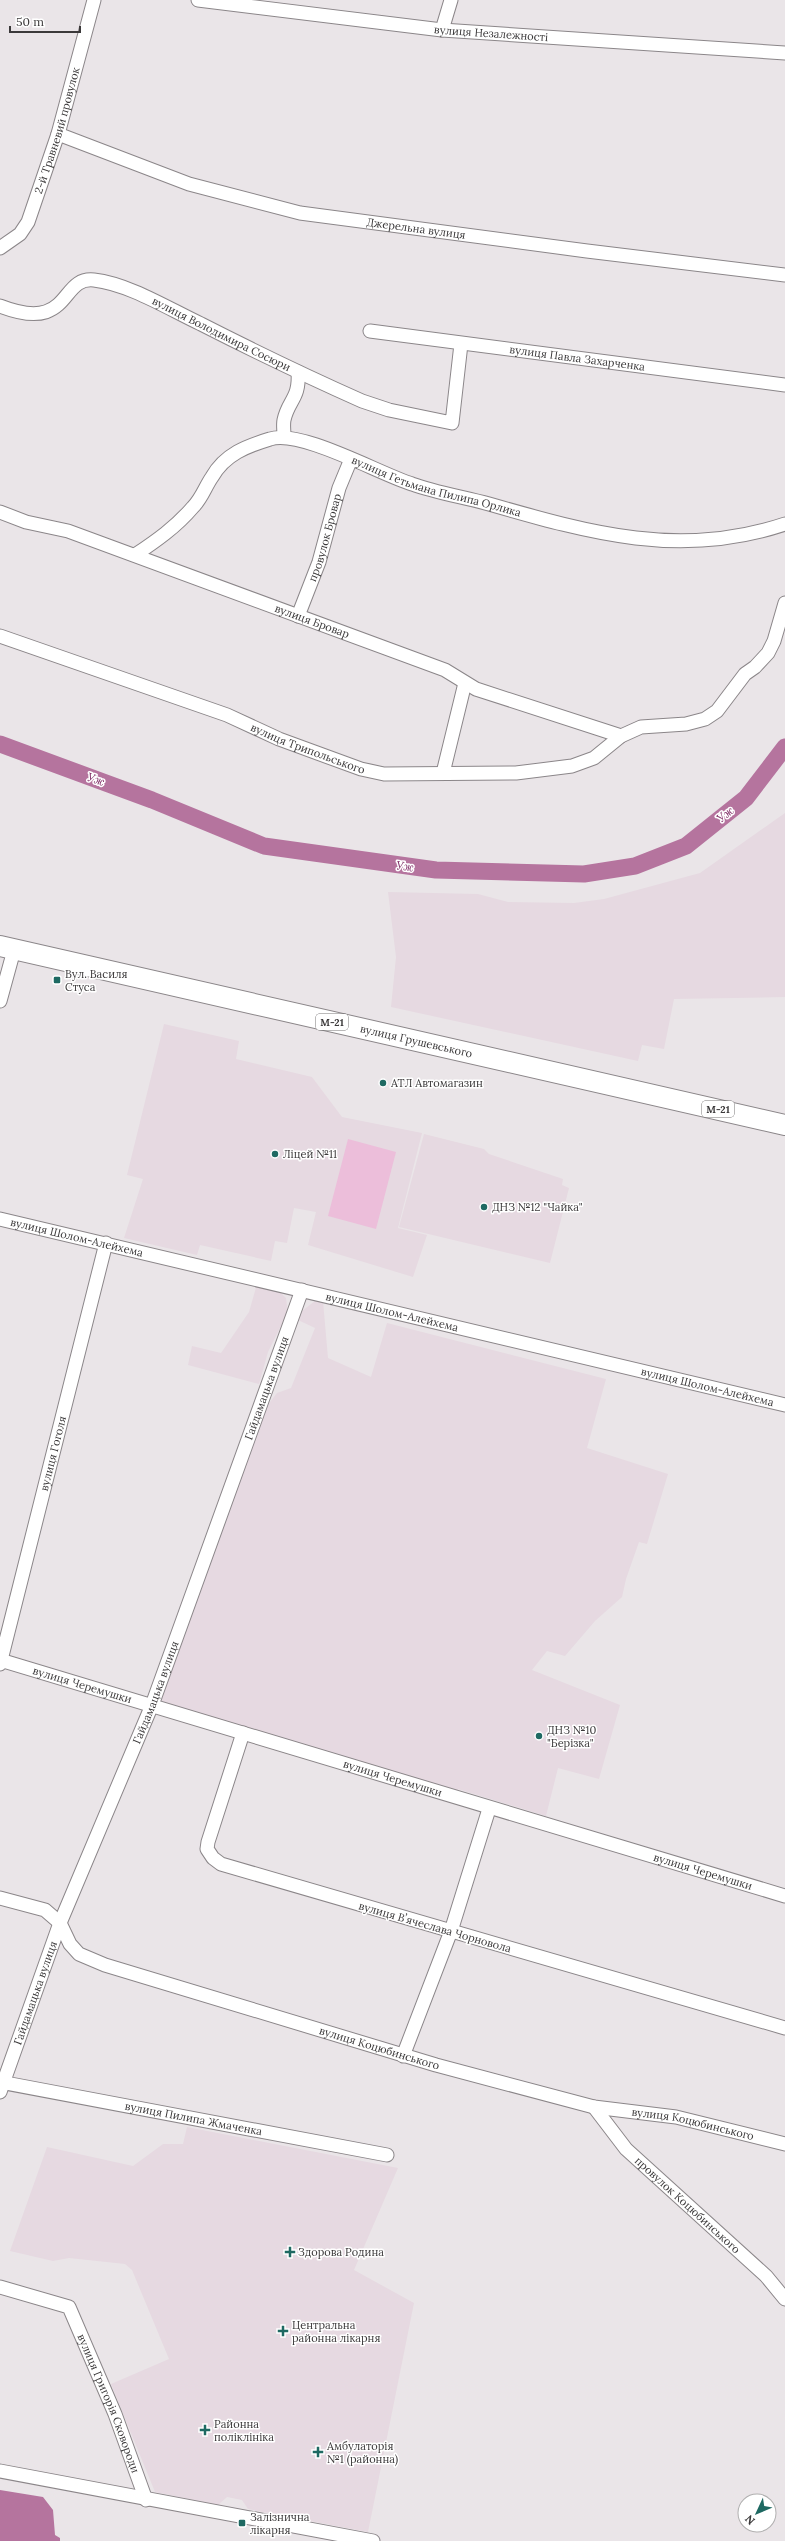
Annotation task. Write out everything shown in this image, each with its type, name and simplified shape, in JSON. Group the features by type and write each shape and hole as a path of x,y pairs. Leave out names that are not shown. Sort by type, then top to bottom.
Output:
{"highway":[{"name":"вулиця Грушевського","path":"7,948 785,1125"}],"street":[{"name":"2-й Травневий провулок","path":"0,248 20,234 28,222 58,134 94,0"},
{"name":"вулиця Незалежності","path":"198,0 442,30 785,53"},
{"path":"442,30 451,0"},
{"name":"Джерельна вулиця","path":"58,134 189,184 300,213 587,251 785,275"},
{"name":"вулиця Володимира Сосюри","path":"0,306 16,312 43,314 54,310 78,283 93,280 106,282 145,296 298,372 362,401 389,410 452,423 461,344"},
{"name":"вулиця Павла Захарченка","path":"370,331 785,385"},
{"path":"135,555 173,528 195,506 221,463 234,452 284,436 284,419 295,398 299,385 298,372"},
{"name":"вулиця Гетьмана Пилипа Орлика","path":"284,436 334,451 413,485 559,525 644,540 696,542 771,529 785,524"},
{"name":"провулок Бровар","path":"298,616 319,562 338,488 350,459"},
{"name":"вулиця Бровар","path":"0,512 26,522 68,531 135,555 445,670 476,689 621,736"},
{"name":"вулиця Трипольського","path":"0,636 227,715 279,739 361,769 384,774 516,773 572,766 594,758 621,736 641,727 686,724 705,719 717,711 745,674 755,667 768,653 774,641 785,603"},
{"path":"443,773 465,682"},
{"path":"0,1001 7,948"},
{"name":"вулиця Шолом-Алейхема","path":"0,1219 785,1404"},
{"name":"вулиця Гоголя","path":"0,1662 106,1243"},
{"name":"Гайдамацька вулиця","path":"1,2086 60,1923 152,1705 302,1290"},
{"name":"вулиця Черемушки","path":"0,1662 152,1705 489,1809 785,1896"},
{"name":"вулиця Вʼячеслава Чорновола","path":"243,1733 207,1849 213,1858 231,1868 785,2028"},
{"path":"403,2056 451,1931 489,1809"},
{"name":"вулиця Коцюбинського","path":"0,1898 45,1910 60,1923 74,1949 95,1962 403,2056 594,2107 676,2117 785,2144"},
{"name":"вулиця Пилипа Жмаченка","path":"1,2086 387,2155"},
{"name":"провулок Коцюбинського","path":"594,2107 626,2149 766,2276 785,2299"},
{"name":"вулиця Григорія Сковороди","path":"0,2287 69,2308 116,2414 146,2500"},
{"path":"0,2471 146,2500 373,2541"}],"shaded area":[{"path":"785,813 785,997 674,999 664,1049 642,1045 638,1061 391,1007 396,957 388,892 478,894 508,902 574,903 604,899 700,873"},
{"name":"Ліцей №11","path":"164,1024 239,1041 236,1059 312,1077 342,1117 422,1133 398,1228 427,1235 413,1277 308,1245 316,1212 294,1208 287,1243 275,1241 271,1261 200,1245 197,1255 124,1238 143,1179 127,1175"},
{"name":"ДНЗ №12 \"Чайка\"","path":"424,1134 484,1149 489,1154 563,1179 562,1185 569,1188 550,1263 399,1227"},
{"path":"348,1139 396,1152 376,1229 328,1216"},
{"path":"257,1284 280,1292 286,1298 287,1306 286,1316 268,1352 259,1384 188,1365 192,1346 221,1353 249,1312"},
{"path":"315,1301 323,1301 328,1358 371,1377 387,1323 606,1379 587,1448 668,1474 647,1544 639,1542 626,1579 622,1597 595,1621 565,1656 547,1651 532,1670 620,1705 599,1779 558,1768 546,1816 458,1789 457,1795 164,1703 161,1700 160,1694 267,1406 277,1393 291,1388 315,1328 298,1320 302,1311"},
{"name":"Центральна районна лікарня","path":"187,2127 398,2168 354,2270 414,2303 368,2532 248,2509 242,2500 227,2497 218,2505 155,2492 111,2384 169,2359 132,2270 125,2264 69,2258 53,2261 10,2251 47,2147 133,2166 163,2144 183,2144"},
{"path":"0,2490 43,2497 53,2510 55,2535 60,2538 60,2541 0,2541"}],"waterway":[{"name":"Уж","path":"0,744 152,800 264,846 436,870 584,874 635,866 686,846 746,798 785,747"}],"place":[{"name":"Вул. Василя Стуса","path":"57,980"},
{"name":"АТЛ Автомагазин","path":"383,1083"},
{"name":"Ліцей №11","path":"275,1154"},
{"name":"ДНЗ №12 \"Чайка\"","path":"484,1207"},
{"name":"ДНЗ №10 \"Берізка\"","path":"539,1736"},
{"name":"Здорова Родина","path":"290,2252"},
{"name":"Центральна районна лікарня","path":"283,2331"},
{"name":"Районна поліклініка","path":"205,2430"},
{"name":"Амбулаторія №1 (районна)","path":"318,2452"},
{"name":"Залізнична лікарня","path":"242,2523"}]}
